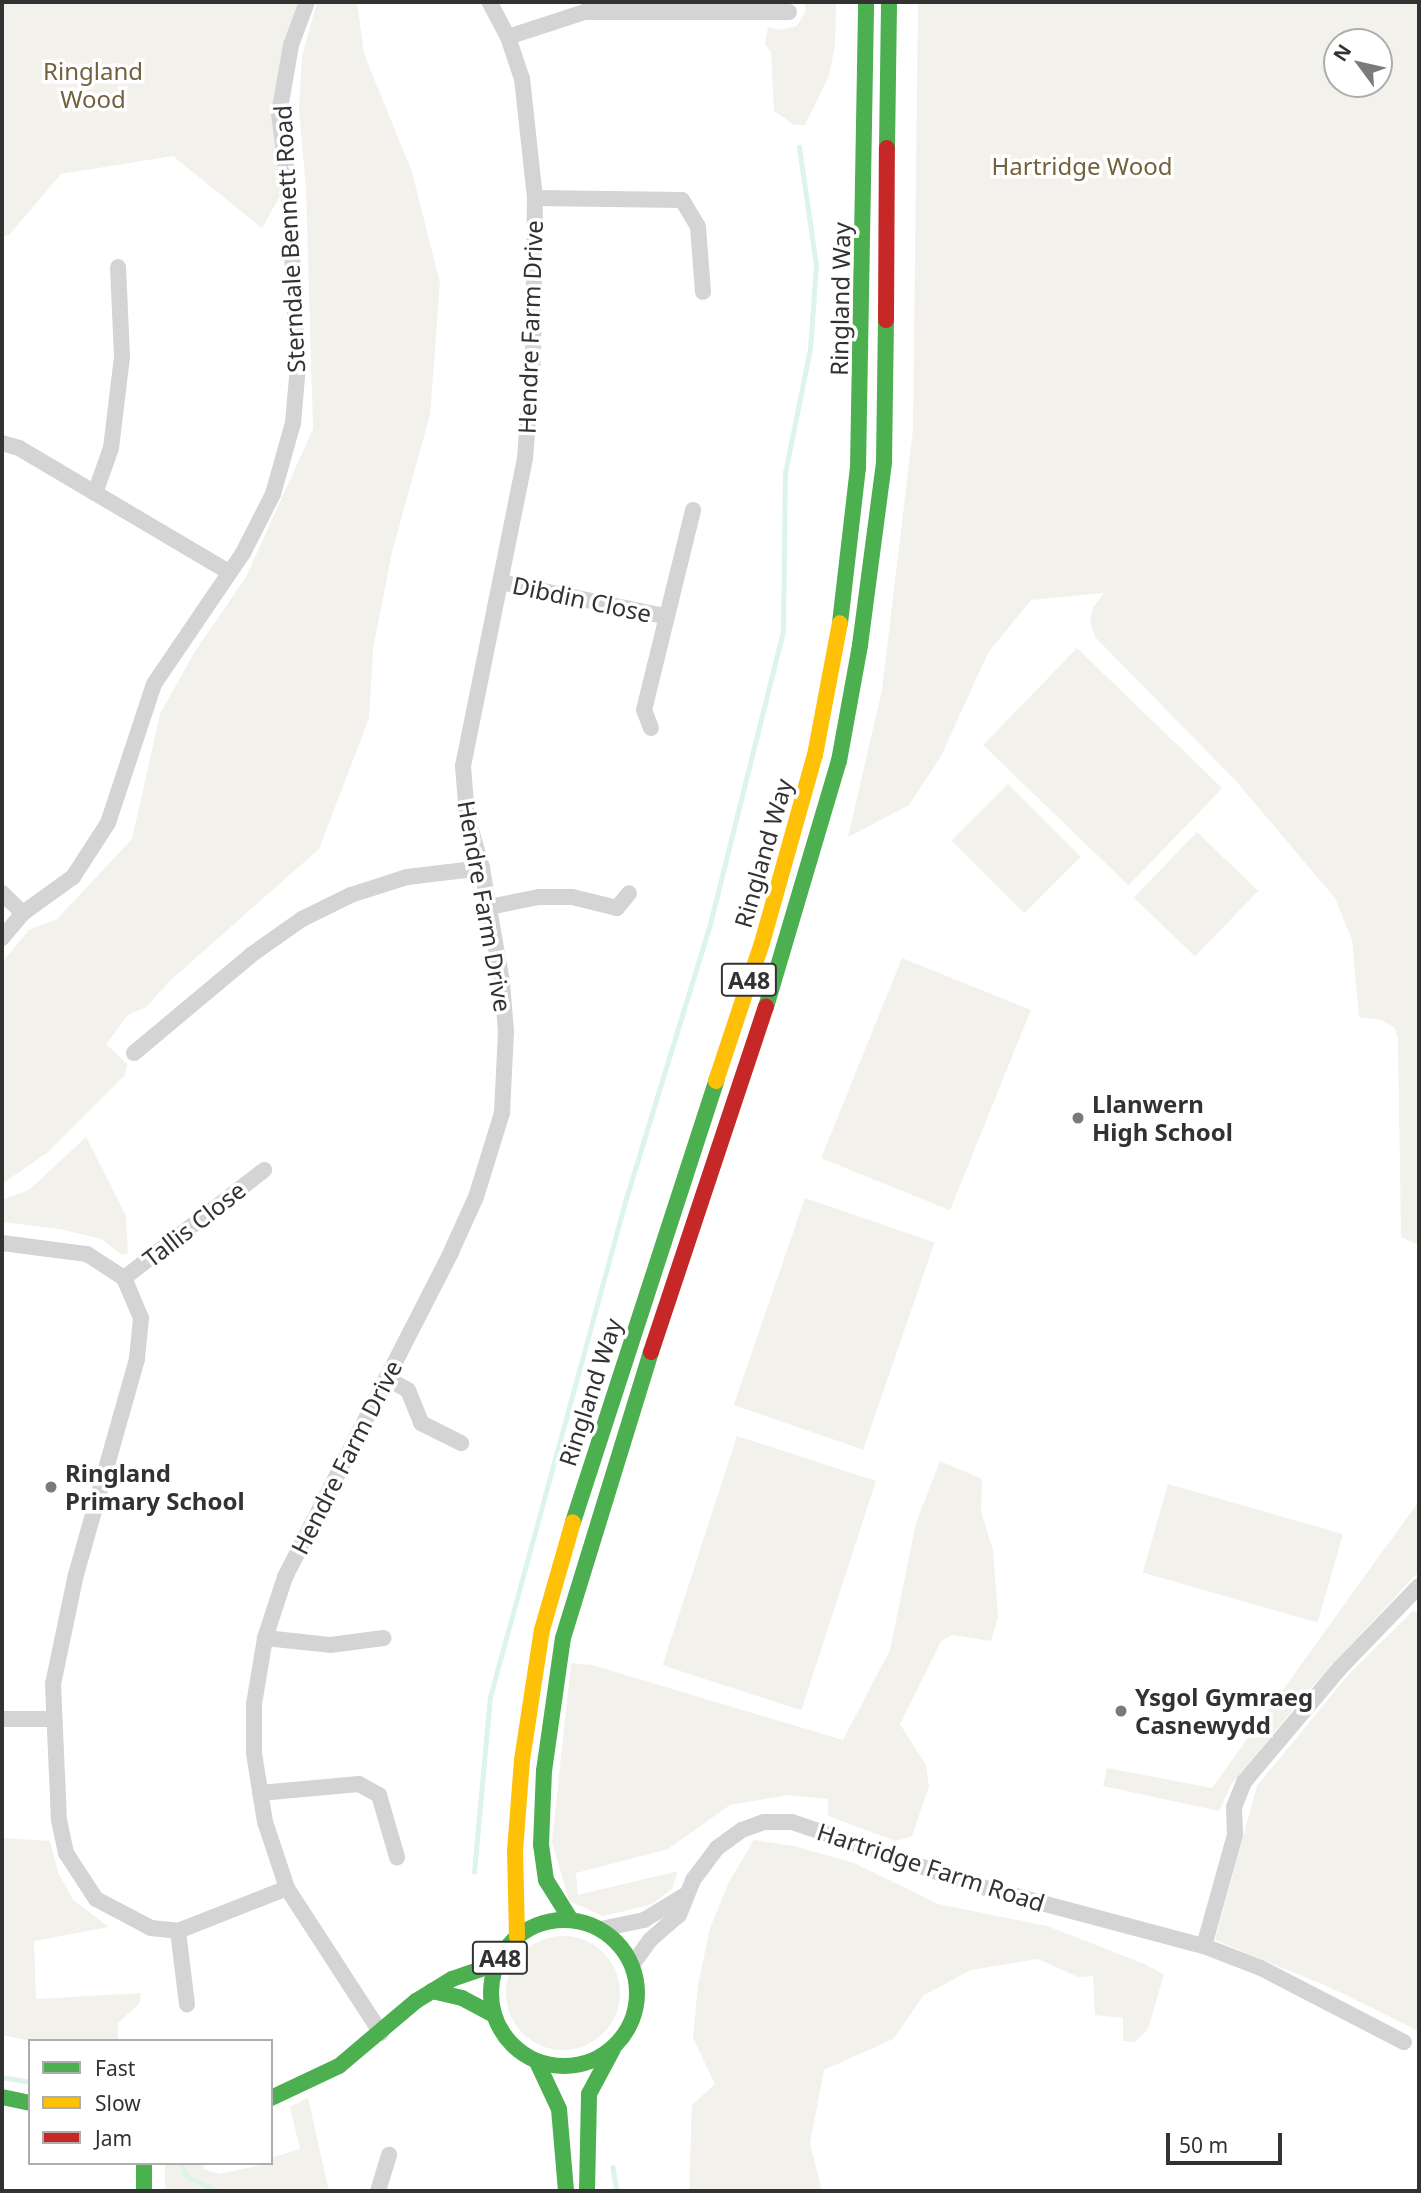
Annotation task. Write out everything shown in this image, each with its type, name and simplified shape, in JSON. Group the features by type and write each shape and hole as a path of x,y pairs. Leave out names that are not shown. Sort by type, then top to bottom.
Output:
{"main road":[{"name":"Ringland Way","path":"517,1937 516,1851 522,1760 542,1630 596,1443 762,943 815,755 838,637 858,468 866,2"},
{"name":"Ringland Way","path":"571,1920 546,1880 541,1845 544,1771 563,1638 617,1455 782,958 839,761 860,645 884,462 889,2"},
{"name":"A48","path":"566,2191 559,2109 537,2062 510,2043 494,2015 491,1980 496,1964 517,1937 533,1926 571,1920 601,1929 620,1944 632,1965"},
{"path":"273,2097 339,2066 432,1991 496,1964"},
{"path":"587,2191 589,2094 636,2008 632,1965"},
{"path":"432,1991 462,1997 494,2015"},
{"path":"537,2062 579,2066 616,2045"},
{"path":"2,2097 28,2103"},
{"path":"144,2165 144,2191"}],"street":[{"name":"Sterndale Bennett Road","path":"2,938 23,913 73,877 108,823 154,684 229,572 272,494 293,423 296,322 288,182 279,114 291,45 307,2"},
{"name":"Hendre Farm Drive","path":"381,2033 287,1888 260,1793 254,1703 265,1638 299,1547 456,1241 498,1138 506,1032 482,868 467,816 463,766 526,445 534,358 535,198 530,119 508,37 489,2"},
{"path":"508,37 585,12 698,7 789,12"},
{"path":"535,198 682,200 698,227 703,292"},
{"path":"95,493 111,448 122,357 118,267"},
{"path":"2,443 19,448 229,572"},
{"name":"Dibdin Close","path":"651,728 644,710 664,616 693,510"},
{"name":"Dibdin Close","path":"500,582 664,616"},
{"path":"134,1053 251,955 302,919 351,895 407,877 482,868"},
{"path":"2,893 23,913"},
{"path":"489,907 550,897 617,908 629,893"},
{"name":"Tallis Close","path":"124,1278 264,1170"},
{"path":"2,1242 87,1254 124,1278 141,1318 137,1359 65,1620 53,1684 59,1820 66,1853 77,1876 96,1899 120,1916 151,1928 178,1931 287,1888"},
{"path":"386,1378 408,1390 421,1423 461,1443"},
{"path":"1204,1946 1235,1835 1234,1807 1244,1782 1341,1667 1419,1586"},
{"path":"265,1638 330,1645 384,1638"},
{"path":"2,1719 53,1719"},
{"path":"260,1793 359,1784 379,1795 397,1857"},
{"name":"Hartridge Farm Road","path":"632,1965 650,1940 679,1915 701,1867 742,1830 764,1822 792,1822 978,1886 1204,1946 1261,1968 1404,2042"},
{"name":"Hartridge Farm Road","path":"601,1929 644,1920 687,1894"},
{"path":"178,1931 187,2004"},
{"path":"378,2191 389,2155"}],"green space":[{"name":"Ringland Wood","path":"2,2 307,2 279,114 288,182 262,228 173,156 61,174 9,235 2,236"},
{"path":"317,2 357,2 364,54 412,172 440,283 430,415 392,552 373,649 369,718 319,849 172,979 146,1007 128,1015 106,1044 127,1064 125,1075 48,1152 2,1184 2,962 29,930 57,919 132,839 160,714 194,653 246,577 313,429 306,189 299,110 302,56"},
{"path":"803,2 836,2 835,45 829,76 805,125 794,125 774,111 771,53 765,44 768,27 781,30 797,26 806,10"},
{"name":"Hartridge Wood","path":"918,2 1419,2 1419,1245 1401,1237 1398,1037 1394,1027 1381,1020 1359,1017 1352,940 1335,898 1235,780 1096,638 1090,622 1093,608 1104,593 1031,600 988,653 941,756 909,805 848,837 882,690 913,430"},
{"path":"1077,648 1222,788 1129,885 983,745"},
{"path":"1008,784 1081,857 1024,913 951,841"},
{"path":"1197,832 1258,891 1195,957 1134,897"},
{"path":"902,958 1031,1010 950,1210 821,1158"},
{"path":"86,1137 126,1216 128,1253 122,1255 101,1239 60,1229 2,1222 2,1200 29,1190"},
{"path":"805,1198 935,1243 863,1450 734,1405"},
{"path":"737,1436 876,1481 801,1710 663,1665"},
{"path":"940,1461 982,1479 981,1512 993,1550 998,1617 991,1641 952,1635 941,1641 900,1724 926,1765 929,1786 912,1836 896,1841 828,1816 828,1799 789,1795 730,1805 668,1849 576,1873 578,1895 678,1871 672,1889 650,1905 603,1916 569,1901 552,1842 571,1663 592,1665 843,1740 890,1650 916,1523"},
{"path":"1168,1484 1343,1534 1318,1623 1143,1572"},
{"path":"1419,1501 1419,1571 1304,1696 1231,1785 1219,1811 1103,1786 1107,1768 1212,1788"},
{"path":"1413,1611 1419,1613 1419,2031 1331,1988 1215,1940 1257,1786 1349,1674"},
{"path":"2,1838 50,1841 58,1872 73,1900 109,1927 34,1941 36,1999 141,1993 140,2003 118,2023 118,2039 28,2040 2,2035"},
{"path":"754,1840 794,1846 854,1863 938,1904 1047,1926 1142,1963 1164,1974 1148,2029 1135,2042 1123,2041 1123,2018 1095,2015 1093,1976 1078,1977 1038,1959 971,1970 924,1995 893,2039 824,2070 810,2143 822,2191 689,2191 692,2105 715,2084 693,2038 698,1985 710,1928 729,1882"},
{"path":"563,1936 585,1941 603,1953 615,1971 620,1993 615,2015 603,2033 585,2045 563,2050 541,2045 523,2033 511,2015 506,1993 511,1971 523,1953 541,1941"},
{"path":"308,2098 329,2191 165,2191 165,2165 203,2165 204,2169 219,2174 273,2165 273,2157 300,2149 290,2107"}],"waterway":[{"path":"474,1872 490,1697 625,1202 710,924 783,631 785,473 810,349 816,265 799,147"},
{"path":"2,2077 28,2082"},
{"path":"182,2165 187,2177 218,2191"},
{"path":"613,2167 617,2191"}],"traffic: fast":[{"path":"840,623 858,468 866,2"},
{"path":"887,148 889,2"},
{"path":"766,1007 839,761 860,645 884,462 886,320"},
{"path":"573,1522 716,1081"},
{"path":"571,1920 546,1880 541,1845 544,1771 563,1638 651,1352"},
{"path":"564,1920 592,1925 616,1941 632,1965 637,1993 632,2021 616,2045 592,2061 564,2066 536,2061 512,2045 496,2021 491,1993 496,1965 512,1941 536,1925 564,1920"},
{"path":"273,2097 339,2066 416,2001 452,1979 496,1964"},
{"path":"432,1991 462,1998 494,2015"},
{"path":"587,2191 589,2094 613,2049"},
{"path":"537,2062 559,2109 566,2191"},
{"path":"2,2097 28,2103"},
{"path":"144,2165 144,2191"}],"traffic: slow":[{"path":"716,1081 762,943 815,755 840,623"},
{"path":"517,1937 515,1851 522,1760 542,1630 573,1522"}],"traffic: jam":[{"path":"886,320 887,148"},
{"path":"651,1352 766,1007"}],"place":[{"name":"Llanwern High School","path":"1078,1118"},
{"name":"Ringland Primary School","path":"51,1487"},
{"name":"Ysgol Gymraeg Casnewydd","path":"1121,1711"}]}
